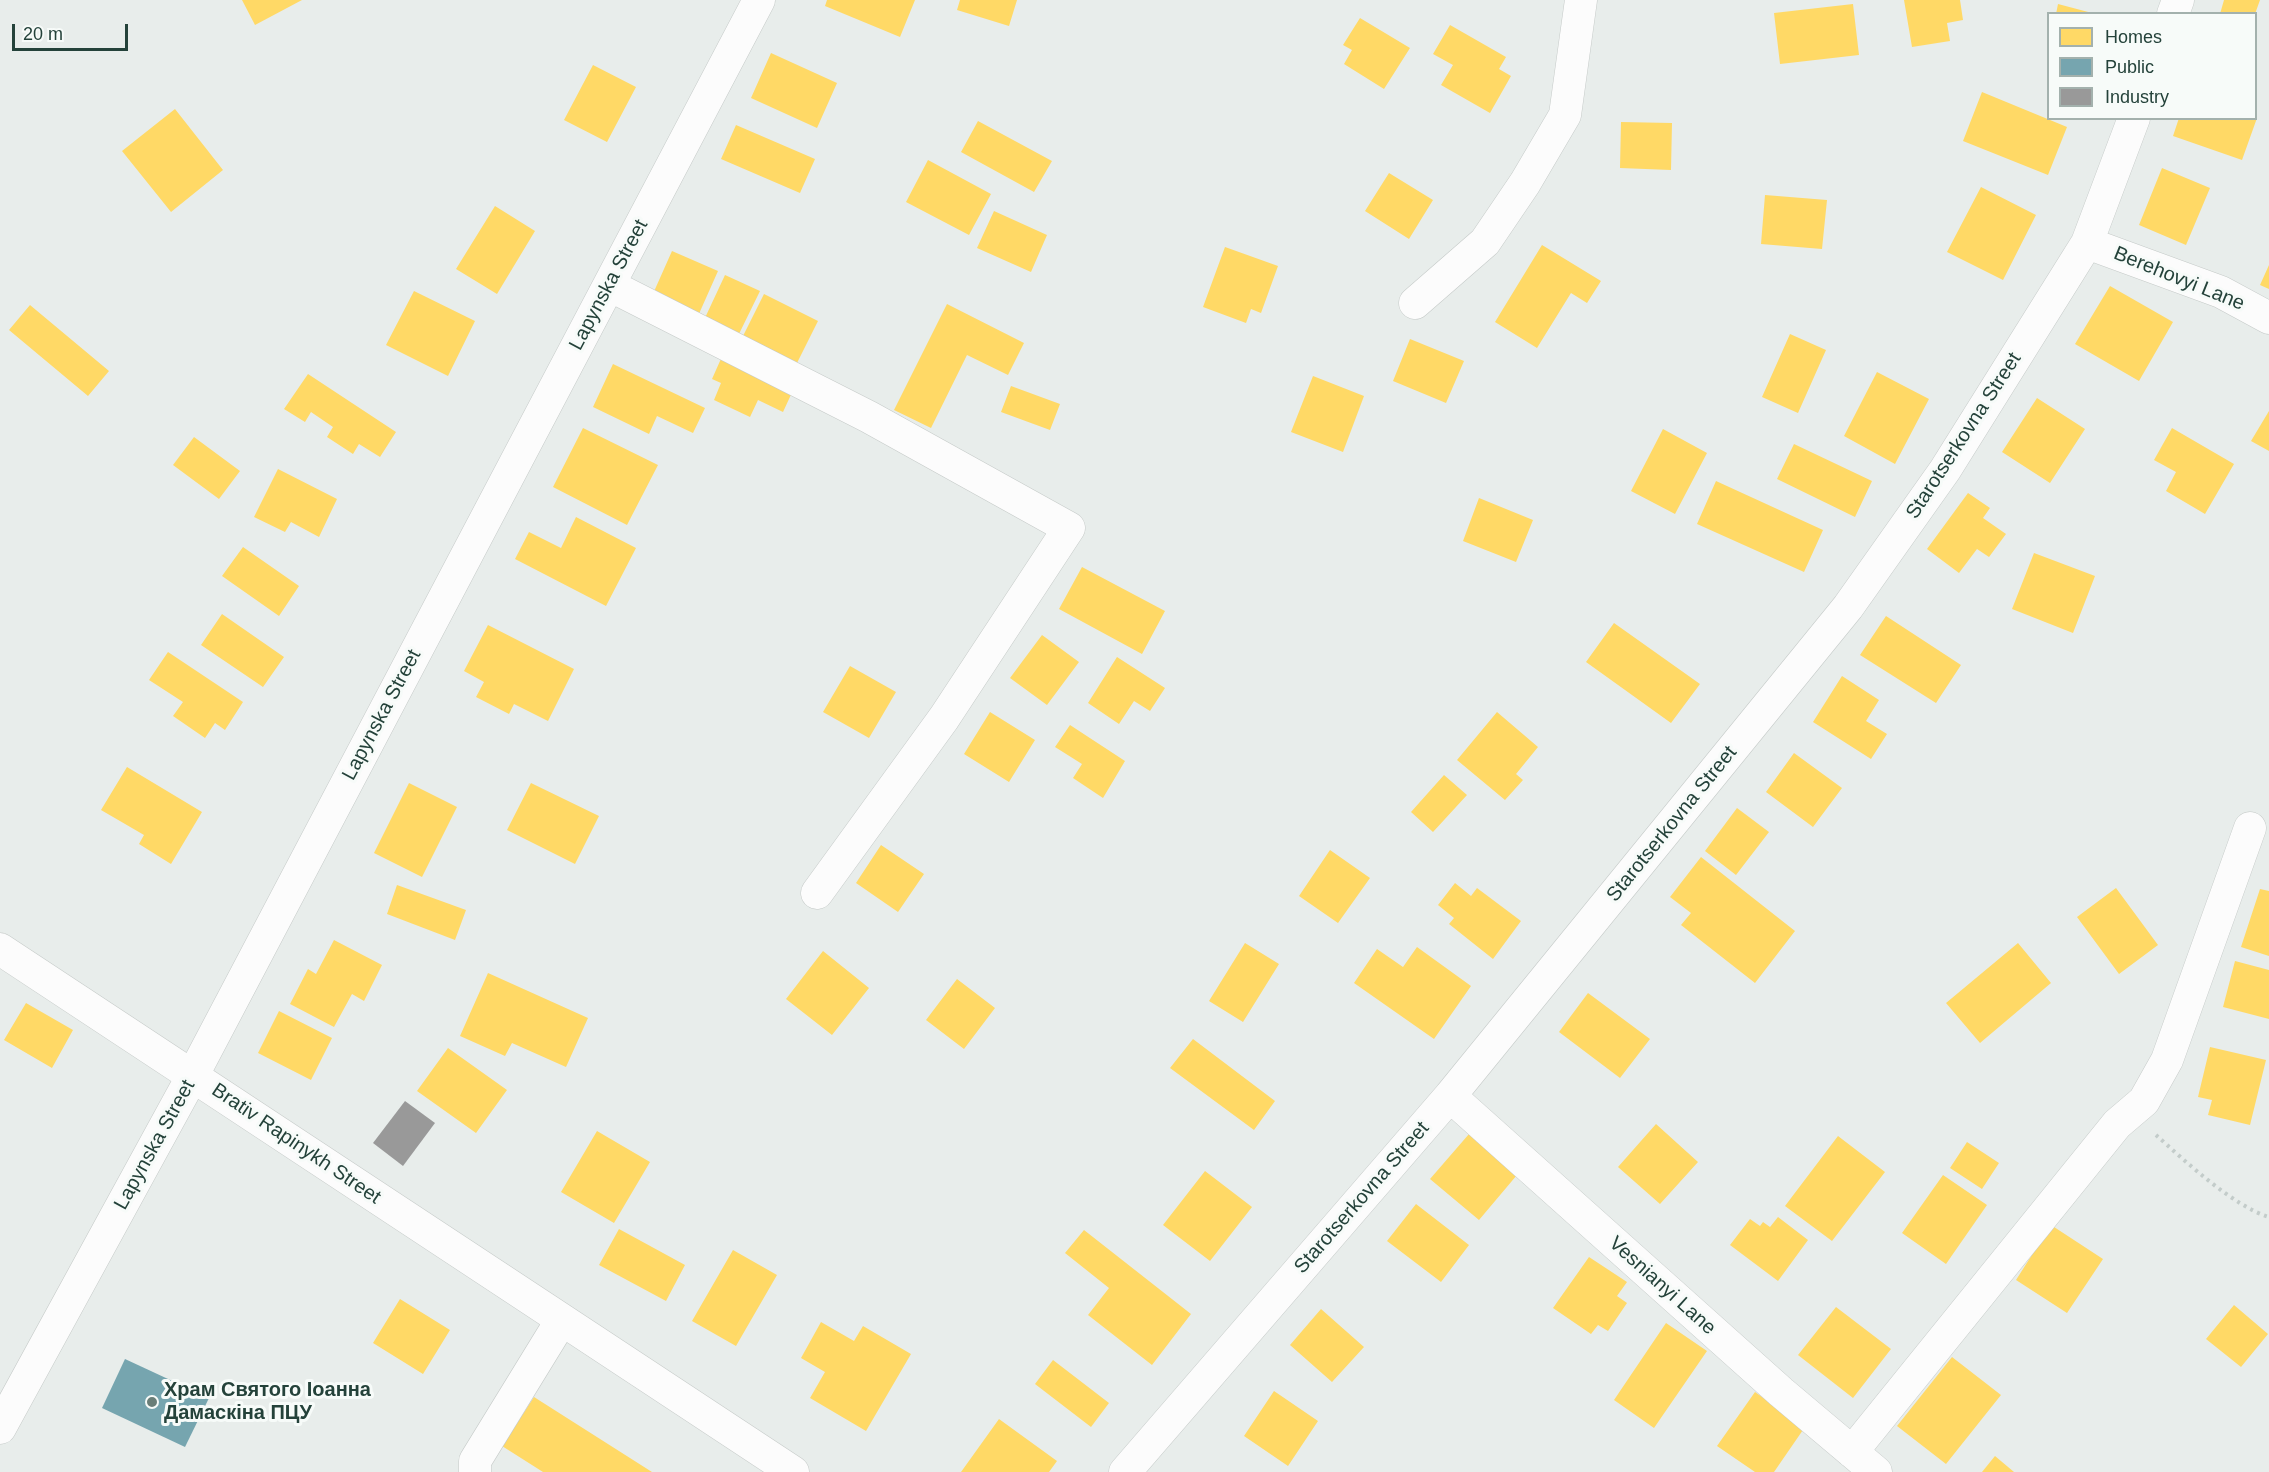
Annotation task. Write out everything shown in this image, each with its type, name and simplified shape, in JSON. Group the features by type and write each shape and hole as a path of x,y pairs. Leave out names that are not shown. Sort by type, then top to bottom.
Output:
{"street":[{"name":"Lapynska Street","path":"0,1428 193,1075 759,0"},
{"path":"1415,303 1485,242 1525,183 1564,115 1581,0"},
{"name":"Starotserkovna Street","path":"1125,1472 1450,1096 1848,607 1945,470 2087,243 2133,120"},
{"name":"Berehovyi Lane","path":"2087,243 2221,292 2269,318"},
{"path":"609,285 868,417 1069,528 944,718 817,892"},
{"path":"1852,1452 2117,1124 2144,1101 2167,1060 2250,828"},
{"name":"Brativ Rapinykh Street","path":"0,949 793,1472"},
{"name":"Vesnianyi Lane","path":"1450,1096 1780,1392 1876,1472"},
{"path":"475,1472 475,1461 561,1321"}],"path":[{"path":"2130,1113 2190,1166 2254,1212 2269,1217"}],"building: Homes":[{"path":"242,0 302,0 255,25"},
{"path":"827,0 915,0 900,37 825,6"},
{"path":"960,0 1017,0 1009,26 957,10"},
{"path":"1904,0 1960,0 1963,20 1947,23 1950,41 1912,47"},
{"path":"2224,0 2260,0 2256,12 2221,12"},
{"path":"1853,4 1859,55 1780,64 1774,13"},
{"path":"2058,4 2088,12 2056,12"},
{"path":"1360,18 1410,48 1384,89 1344,64 1352,50 1343,45"},
{"path":"1450,25 1506,57 1499,69 1511,76 1490,113 1441,85 1453,65 1433,54"},
{"path":"771,53 837,83 817,128 751,98"},
{"path":"593,65 636,87 607,142 564,120"},
{"path":"1982,92 2067,127 2048,175 1963,141"},
{"path":"175,109 223,170 171,212 122,151"},
{"path":"2178,120 2256,120 2242,160 2173,136"},
{"path":"978,121 1052,161 1034,192 961,152"},
{"path":"1621,122 1672,123 1671,170 1620,168"},
{"path":"736,125 815,159 800,193 721,159"},
{"path":"928,160 991,194 969,235 906,202"},
{"path":"2162,168 2210,188 2186,245 2139,225"},
{"path":"1389,173 1433,200 1409,239 1365,211"},
{"path":"1981,187 2036,215 2003,280 1947,252"},
{"path":"1765,195 1827,200 1822,249 1761,244"},
{"path":"495,206 535,231 497,294 456,269"},
{"path":"994,211 1047,235 1031,272 977,248"},
{"path":"1542,245 1601,281 1587,303 1571,293 1537,348 1495,322"},
{"path":"1225,247 1278,266 1261,313 1251,309 1246,323 1203,307"},
{"path":"672,251 718,271 698,316 652,296"},
{"path":"2269,265 2269,289 2260,285"},
{"path":"725,275 760,291 738,336 704,320"},
{"path":"2110,286 2173,322 2139,381 2075,344"},
{"path":"414,291 475,321 448,376 386,345"},
{"path":"764,294 818,321 795,367 741,340"},
{"path":"947,304 1024,343 1008,375 967,355 931,428 894,410"},
{"path":"30,305 109,371 88,396 9,330"},
{"path":"1790,334 1826,350 1798,413 1762,397"},
{"path":"1410,339 1464,361 1446,403 1393,381"},
{"path":"724,352 795,386 783,412 758,400 750,417 714,400 721,383 712,379"},
{"path":"613,364 705,408 693,433 657,416 649,434 593,407"},
{"path":"1877,372 1929,399 1895,464 1844,436"},
{"path":"308,374 396,432 380,457 359,444 353,454 327,437 333,427 311,412 305,422 284,409"},
{"path":"1313,376 1364,396 1343,452 1291,432"},
{"path":"1011,386 1060,404 1050,430 1001,412"},
{"path":"2037,398 2085,429 2050,483 2002,452"},
{"path":"2269,411 2269,451 2251,441"},
{"path":"583,428 658,465 627,525 553,487"},
{"path":"2172,428 2234,464 2205,514 2166,491 2176,472 2154,460"},
{"path":"1663,429 1707,453 1675,514 1631,491"},
{"path":"194,437 240,471 219,499 173,465"},
{"path":"1794,444 1872,481 1855,517 1777,479"},
{"path":"278,469 337,499 319,537 291,522 285,532 254,517"},
{"path":"1716,481 1823,530 1804,572 1697,524"},
{"path":"1968,493 1990,508 1983,518 2006,534 1989,557 1977,549 1959,573 1927,549"},
{"path":"1479,498 1533,520 1516,562 1463,541"},
{"path":"576,517 636,548 606,606 515,559 529,532 561,548"},
{"path":"243,547 299,586 279,616 222,576"},
{"path":"2034,553 2095,576 2073,633 2012,609"},
{"path":"1082,567 1165,611 1142,654 1059,609"},
{"path":"222,614 284,657 263,687 201,645"},
{"path":"1886,616 1961,665 1936,703 1860,655"},
{"path":"1614,623 1700,684 1671,723 1586,662"},
{"path":"488,625 574,669 548,721 514,704 509,714 476,697 484,682 464,671"},
{"path":"1042,635 1079,662 1047,705 1010,678"},
{"path":"168,652 243,702 225,730 215,723 205,738 173,716 183,702 149,680"},
{"path":"1117,657 1165,688 1150,711 1134,701 1119,724 1088,703"},
{"path":"850,666 896,692 869,738 823,712"},
{"path":"1842,676 1879,700 1866,721 1887,734 1871,759 1813,722"},
{"path":"990,712 1035,740 1009,782 964,754"},
{"path":"1497,712 1538,747 1516,774 1523,780 1505,800 1457,760"},
{"path":"1070,725 1125,761 1103,798 1073,778 1082,764 1055,747"},
{"path":"1794,753 1842,788 1813,827 1766,792"},
{"path":"127,767 202,812 171,864 139,844 144,835 101,810"},
{"path":"1444,775 1467,795 1433,832 1411,812"},
{"path":"409,783 457,807 422,877 374,853"},
{"path":"531,783 599,816 575,864 507,830"},
{"path":"1737,808 1769,832 1736,875 1705,851"},
{"path":"881,845 924,874 898,912 856,883"},
{"path":"1330,850 1370,878 1338,923 1299,896"},
{"path":"1701,857 1795,931 1755,983 1681,925 1691,913 1670,897"},
{"path":"1455,883 1471,896 1477,888 1521,921 1493,959 1449,924 1454,918 1438,905"},
{"path":"397,885 466,910 455,940 387,914"},
{"path":"2116,888 2158,945 2119,974 2077,917"},
{"path":"2260,889 2269,891 2269,956 2241,947"},
{"path":"334,940 382,965 364,1001 352,994 334,1027 290,1004 308,969 316,974"},
{"path":"1245,943 1279,964 1243,1022 1209,1001"},
{"path":"2018,943 2051,983 1980,1043 1946,1003"},
{"path":"1417,947 1471,986 1434,1039 1354,983 1377,949 1403,967"},
{"path":"823,951 869,988 832,1035 786,999"},
{"path":"2235,961 2269,970 2269,1019 2223,1007"},
{"path":"488,973 588,1018 566,1067 512,1043 505,1056 460,1036"},
{"path":"957,979 995,1008 964,1049 926,1020"},
{"path":"1588,993 1650,1039 1620,1078 1559,1032"},
{"path":"26,1003 73,1030 52,1068 4,1040"},
{"path":"279,1011 332,1038 311,1080 258,1053"},
{"path":"1193,1039 1275,1101 1254,1130 1170,1068"},
{"path":"2210,1047 2266,1060 2250,1125 2208,1115 2212,1100 2198,1097"},
{"path":"448,1048 507,1090 476,1133 417,1091"},
{"path":"1656,1124 1698,1162 1660,1204 1618,1167"},
{"path":"597,1131 650,1162 614,1223 561,1192"},
{"path":"1469,1134 1517,1175 1479,1220 1430,1179"},
{"path":"1838,1136 1885,1172 1832,1241 1785,1206"},
{"path":"1967,1142 1999,1163 1982,1189 1950,1168"},
{"path":"1205,1171 1252,1207 1210,1261 1163,1225"},
{"path":"1943,1175 1987,1205 1946,1264 1902,1233"},
{"path":"1416,1204 1469,1245 1441,1282 1387,1241"},
{"path":"1778,1217 1808,1240 1778,1281 1730,1245 1750,1219 1760,1226 1763,1222 1770,1227"},
{"path":"2051,1225 2103,1259 2067,1313 2016,1280"},
{"path":"619,1229 685,1265 666,1301 599,1265"},
{"path":"1084,1230 1191,1314 1152,1365 1088,1315 1109,1288 1065,1253"},
{"path":"733,1250 777,1275 736,1346 692,1321"},
{"path":"1589,1257 1627,1282 1617,1296 1627,1303 1608,1331 1598,1325 1591,1334 1553,1308"},
{"path":"400,1299 450,1330 423,1374 373,1343"},
{"path":"2234,1305 2268,1334 2241,1367 2206,1339"},
{"path":"1836,1307 1891,1349 1853,1398 1798,1355"},
{"path":"1321,1309 1364,1347 1332,1382 1290,1345"},
{"path":"821,1322 854,1341 863,1326 911,1354 866,1431 810,1398 825,1372 801,1358"},
{"path":"1666,1323 1707,1351 1654,1428 1614,1400"},
{"path":"1952,1357 2001,1395 1946,1464 1897,1426"},
{"path":"1053,1360 1109,1403 1091,1427 1035,1384"},
{"path":"1274,1391 1318,1421 1288,1466 1244,1436"},
{"path":"1755,1392 1805,1427 1774,1472 1755,1472 1717,1446"},
{"path":"534,1397 652,1472 543,1472 502,1446"},
{"path":"999,1419 1057,1461 1049,1472 961,1472"},
{"path":"1995,1456 2014,1472 1982,1472"}],"building: Public":[{"path":"125,1359 209,1398 185,1447 102,1408"}],"building: Industry":[{"path":"405,1101 435,1123 403,1166 373,1143"}],"place":[{"name":"Храм Святого Іоанна Дамаскіна ПЦУ","path":"152,1402"}]}
